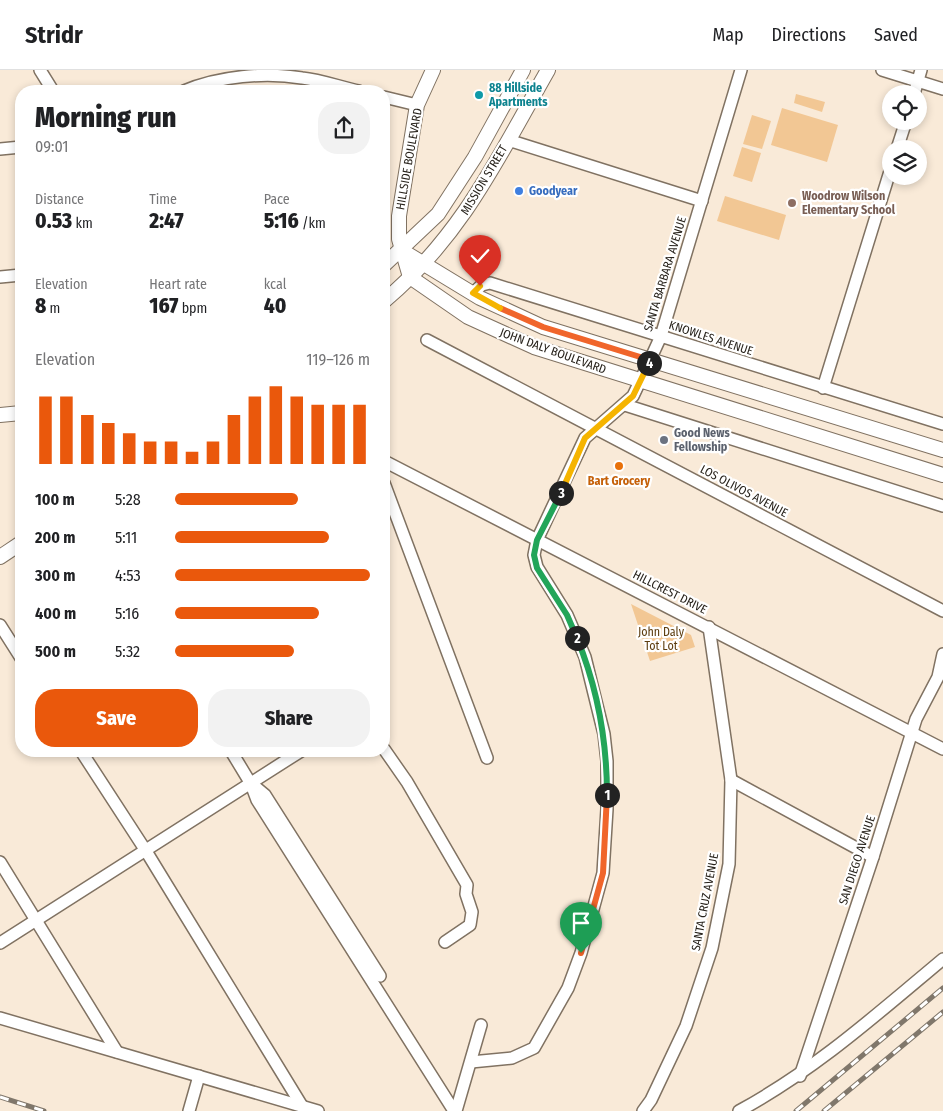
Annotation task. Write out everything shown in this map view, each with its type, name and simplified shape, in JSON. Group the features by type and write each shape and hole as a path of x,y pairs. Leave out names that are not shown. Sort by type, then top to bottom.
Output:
{"main road":[{"name":"HILLSIDE BOULEVARD","path":"401,250 399,216 417,105 433,70"},
{"name":"MISSION STREET","path":"390,260 438,214 454,191 523,70"},
{"name":"MISSION STREET","path":"390,295 425,264 465,213 548,70"},
{"name":"JOHN DALY BOULEVARD","path":"401,250 473,293 520,318 543,327 827,412 943,450"},
{"path":"401,250 410,278"},
{"name":"JOHN DALY BOULEVARD","path":"410,278 454,308 511,338 641,382 943,475"},
{"path":"0,415 15,414"},
{"path":"0,558 15,547"}],"street":[{"path":"40,70 49,85"},
{"name":"SANTA BARBARA AVENUE","path":"470,1062 512,1058 534,1048 571,979 594,912 603,873 608,809 607,761 604,734 585,657 567,615 537,568 534,555 537,540 585,438 625,405 633,396 661,336 741,70"},
{"path":"882,70 920,76 943,89"},
{"path":"201,85 243,74 302,78 333,85"},
{"path":"390,98 417,105"},
{"path":"508,140 702,200"},
{"path":"0,149 15,148"},
{"path":"824,388 886,185"},
{"path":"0,277 15,276"},
{"name":"KNOWLES AVENUE","path":"473,293 482,285 490,283 943,424"},
{"name":"LOS OLIVOS AVENUE","path":"427,340 943,611"},
{"path":"625,405 943,506"},
{"name":"HILLCREST DRIVE","path":"390,464 943,749"},
{"path":"390,499 487,758"},
{"path":"0,625 15,649"},
{"name":"SANTA CRUZ AVENUE","path":"643,1111 651,1100 686,1026 712,948 729,864 731,780 709,627"},
{"name":"SAN DIEGO AVENUE","path":"800,1076 873,858 916,719 938,677 943,654"},
{"path":"85,757 146,851 302,1106"},
{"path":"235,757 251,784 257,800 455,1111"},
{"path":"0,943 292,757"},
{"path":"390,757 407,782 467,885 466,894 472,912 470,925 444,942"},
{"path":"731,780 873,858"},
{"path":"251,784 265,795 380,976"},
{"path":"0,862 117,1052"},
{"path":"739,1111 800,1076 838,1047 943,959"},
{"path":"0,1018 318,1111"},
{"path":"455,1111 481,1025"},
{"path":"189,1111 199,1076"}],"green space":[{"path":"796,94 825,102 822,112 794,103"},
{"path":"782,108 838,125 827,162 771,145"},
{"path":"752,115 771,121 762,149 743,144"},
{"path":"742,147 761,153 752,182 733,176"},
{"path":"725,196 786,215 779,240 717,221"},
{"name":"John Daly Tot Lot","path":"631,604 691,635 695,647 650,661"}],"railway":[{"path":"796,1111 943,988"},
{"path":"824,1111 943,1012"},
{"path":"0,1097 44,1111"}],"place":[{"name":"88 Hillside Apartments","path":"479,95"},
{"name":"Goodyear","path":"519,191"},
{"name":"Woodrow Wilson Elementary School","path":"792,203"},
{"name":"Good News Fellowship","path":"664,440"},
{"name":"Bart Grocery","path":"619,466"}],"route":[{"path":"480,286 473,293 520,318 650,360 633,396 625,405 585,438 537,540 534,555 537,568 567,615 585,657 604,734 607,761 608,809 603,873 594,912 581,953"}]}
